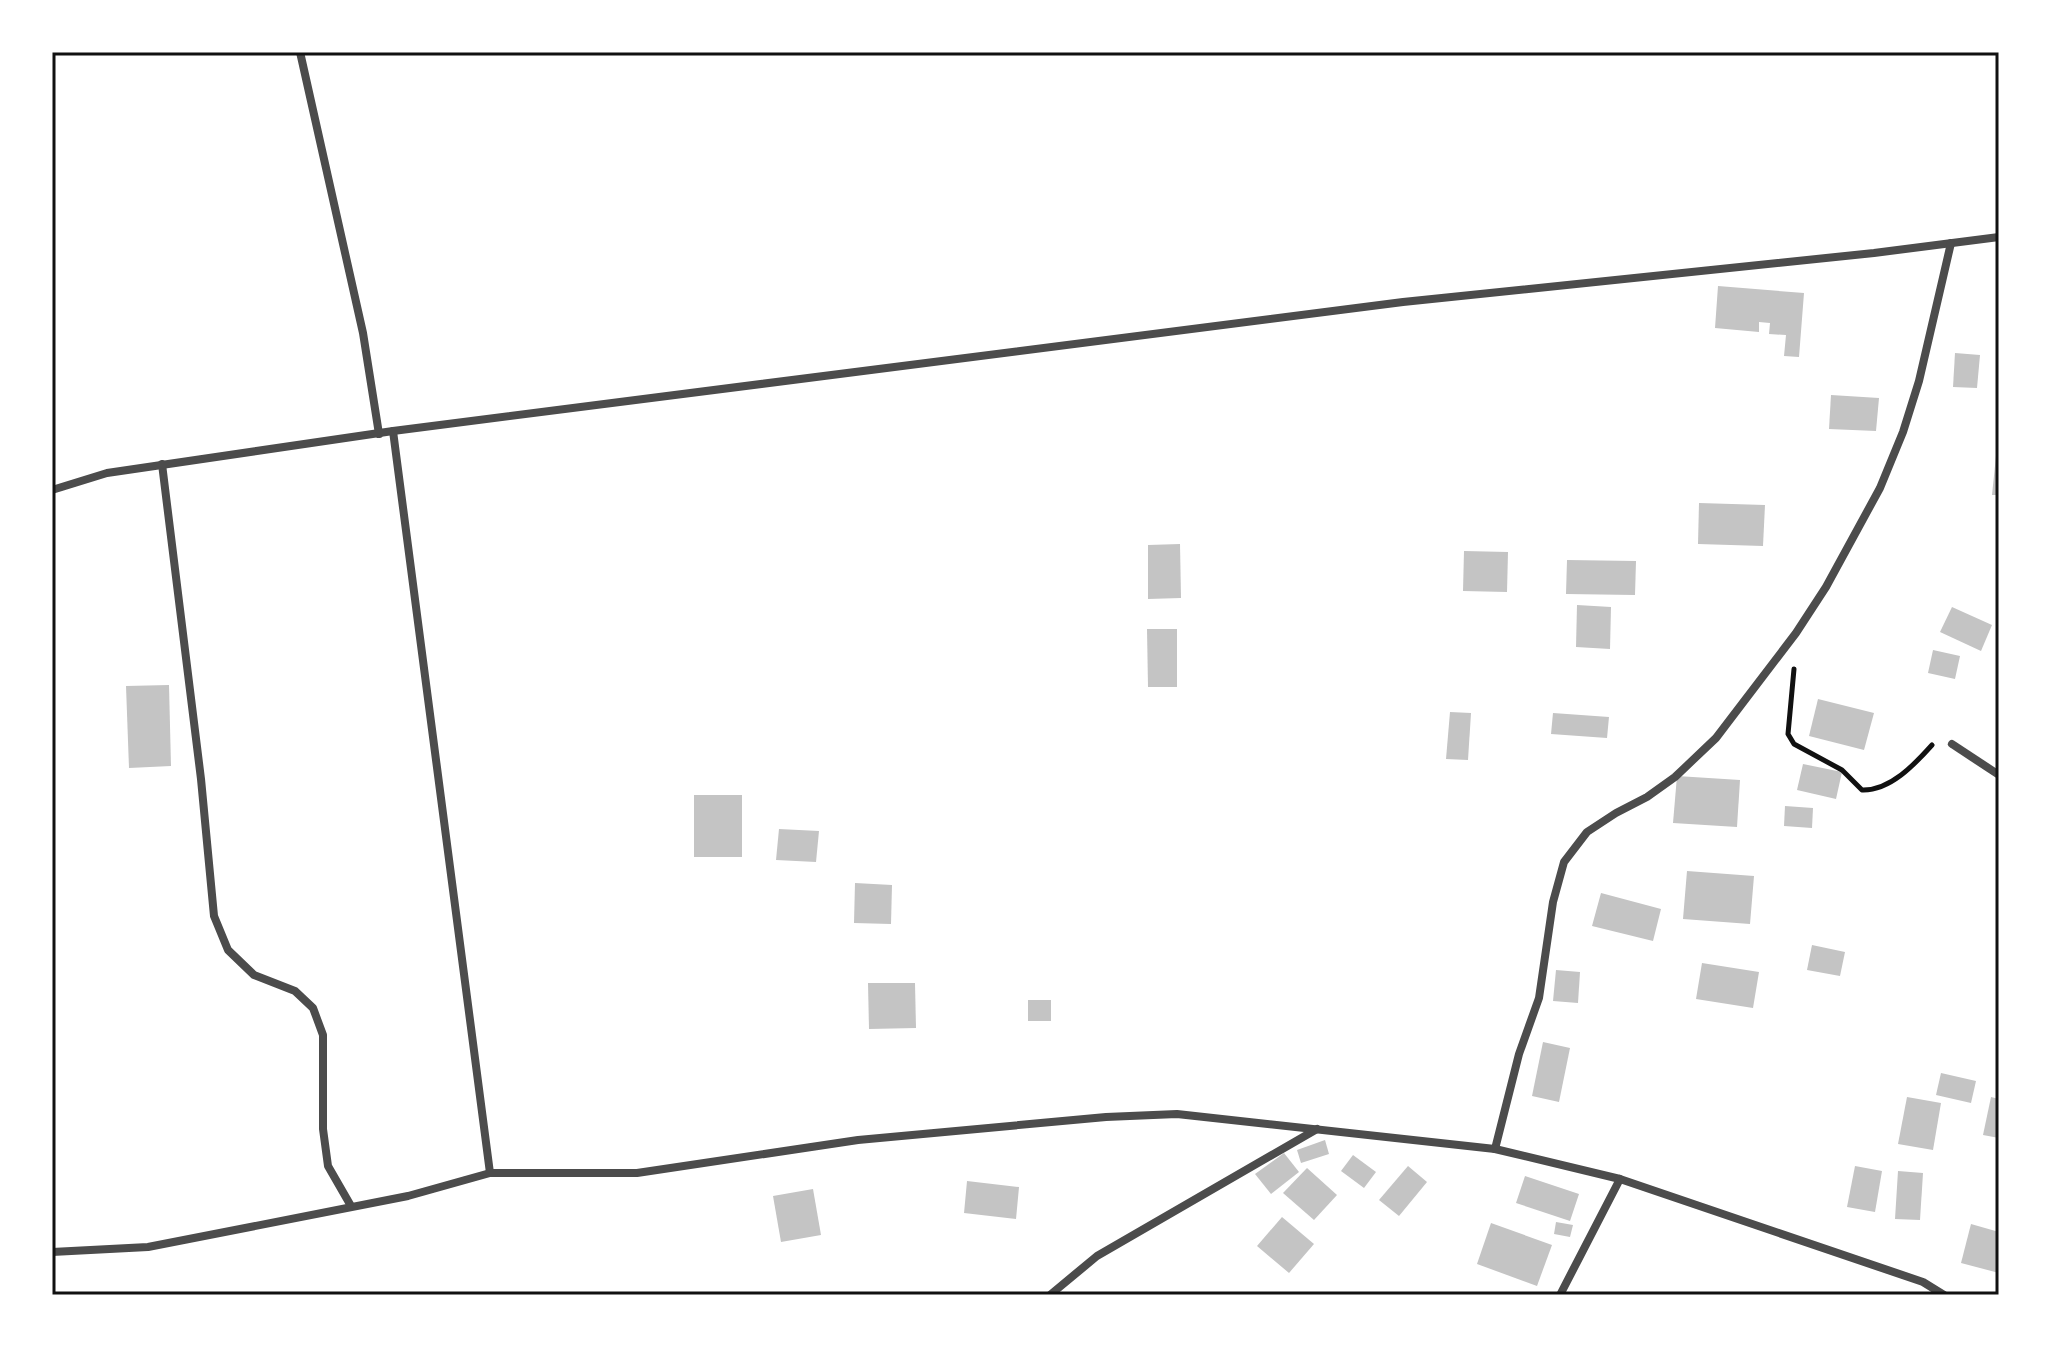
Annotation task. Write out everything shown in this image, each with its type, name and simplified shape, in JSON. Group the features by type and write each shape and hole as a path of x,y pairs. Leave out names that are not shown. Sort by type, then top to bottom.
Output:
{"street":[{"path":"300,52 363,333 379,434"},
{"path":"52,490 107,473 393,431 1403,302 1999,237"},
{"path":"1495,1149 1519,1054 1539,998 1553,902 1564,862 1587,832 1675,777 1716,738 1796,633 1826,587 1880,488 1903,432 1919,381 1951,243"},
{"path":"393,431 490,1173"},
{"path":"162,464 199,764 214,916 228,950 254,975 295,991 313,1008 323,1035 323,1129 328,1166 351,1206"},
{"path":"1952,744 1999,775"},
{"path":"52,1252 148,1247 408,1196 490,1173 637,1173 858,1140 1106,1117 1177,1114 1495,1149 1620,1179 1923,1282 1944,1295"},
{"path":"1050,1295 1097,1256 1318,1128"},
{"path":"1560,1295 1620,1179"}],"path":[{"path":"1796,633 1794,690 1788,727 1794,744 1842,770 1862,790 1908,770 1937,741 1945,740 1952,744"}],"building":[{"path":"1718,286 1804,293 1799,357 1784,356 1786,335 1769,334 1770,323 1759,322 1759,332 1715,328"},
{"path":"1955,353 1980,355 1977,388 1953,387"},
{"path":"1831,395 1879,398 1876,431 1829,429"},
{"path":"1996,456 1999,457 1999,495 1992,495"},
{"path":"1699,503 1765,505 1763,546 1698,544"},
{"path":"1180,544 1181,598 1148,599 1148,545"},
{"path":"1464,551 1508,552 1507,592 1463,591"},
{"path":"1567,560 1636,561 1635,595 1566,594"},
{"path":"1577,605 1611,607 1610,649 1576,647"},
{"path":"1952,607 1992,625 1981,651 1940,632"},
{"path":"1147,629 1177,629 1177,687 1148,687"},
{"path":"1933,650 1960,656 1955,679 1928,673"},
{"path":"169,685 171,766 129,768 126,686"},
{"path":"1818,699 1874,713 1864,750 1809,736"},
{"path":"1450,712 1471,713 1468,760 1446,759"},
{"path":"1553,713 1609,717 1607,738 1551,734"},
{"path":"1803,764 1842,772 1836,799 1797,790"},
{"path":"1677,776 1740,780 1737,827 1673,823"},
{"path":"694,795 742,795 742,857 694,857"},
{"path":"1785,806 1813,808 1812,828 1784,826"},
{"path":"779,829 819,831 816,862 776,860"},
{"path":"1687,871 1754,876 1750,924 1683,919"},
{"path":"855,883 892,885 891,924 854,923"},
{"path":"1601,893 1661,909 1653,941 1592,926"},
{"path":"1812,945 1845,952 1840,976 1807,970"},
{"path":"1702,963 1759,972 1753,1008 1696,999"},
{"path":"1556,970 1580,972 1578,1003 1553,1001"},
{"path":"868,983 915,983 916,1028 869,1029"},
{"path":"1028,1000 1051,1000 1051,1021 1028,1021"},
{"path":"1543,1042 1570,1048 1559,1102 1532,1096"},
{"path":"1941,1073 1976,1081 1971,1103 1936,1095"},
{"path":"1907,1097 1941,1103 1933,1150 1898,1144"},
{"path":"1991,1097 1999,1099 1999,1138 1983,1135"},
{"path":"1325,1140 1329,1154 1301,1163 1297,1150"},
{"path":"1284,1153 1299,1172 1271,1194 1255,1174"},
{"path":"1353,1155 1376,1172 1364,1188 1341,1171"},
{"path":"1408,1166 1427,1182 1399,1216 1379,1200"},
{"path":"1855,1166 1882,1171 1875,1212 1847,1207"},
{"path":"1307,1168 1337,1195 1314,1220 1283,1193"},
{"path":"1898,1171 1923,1173 1920,1220 1895,1219"},
{"path":"1525,1176 1579,1194 1570,1221 1516,1203"},
{"path":"967,1181 1019,1187 1016,1219 964,1213"},
{"path":"813,1189 821,1235 781,1242 773,1196"},
{"path":"1282,1217 1314,1244 1289,1273 1257,1246"},
{"path":"1556,1222 1573,1225 1570,1237 1554,1234"},
{"path":"1491,1223 1552,1245 1537,1286 1477,1264"},
{"path":"1971,1224 1999,1232 1999,1273 1961,1263"}]}
